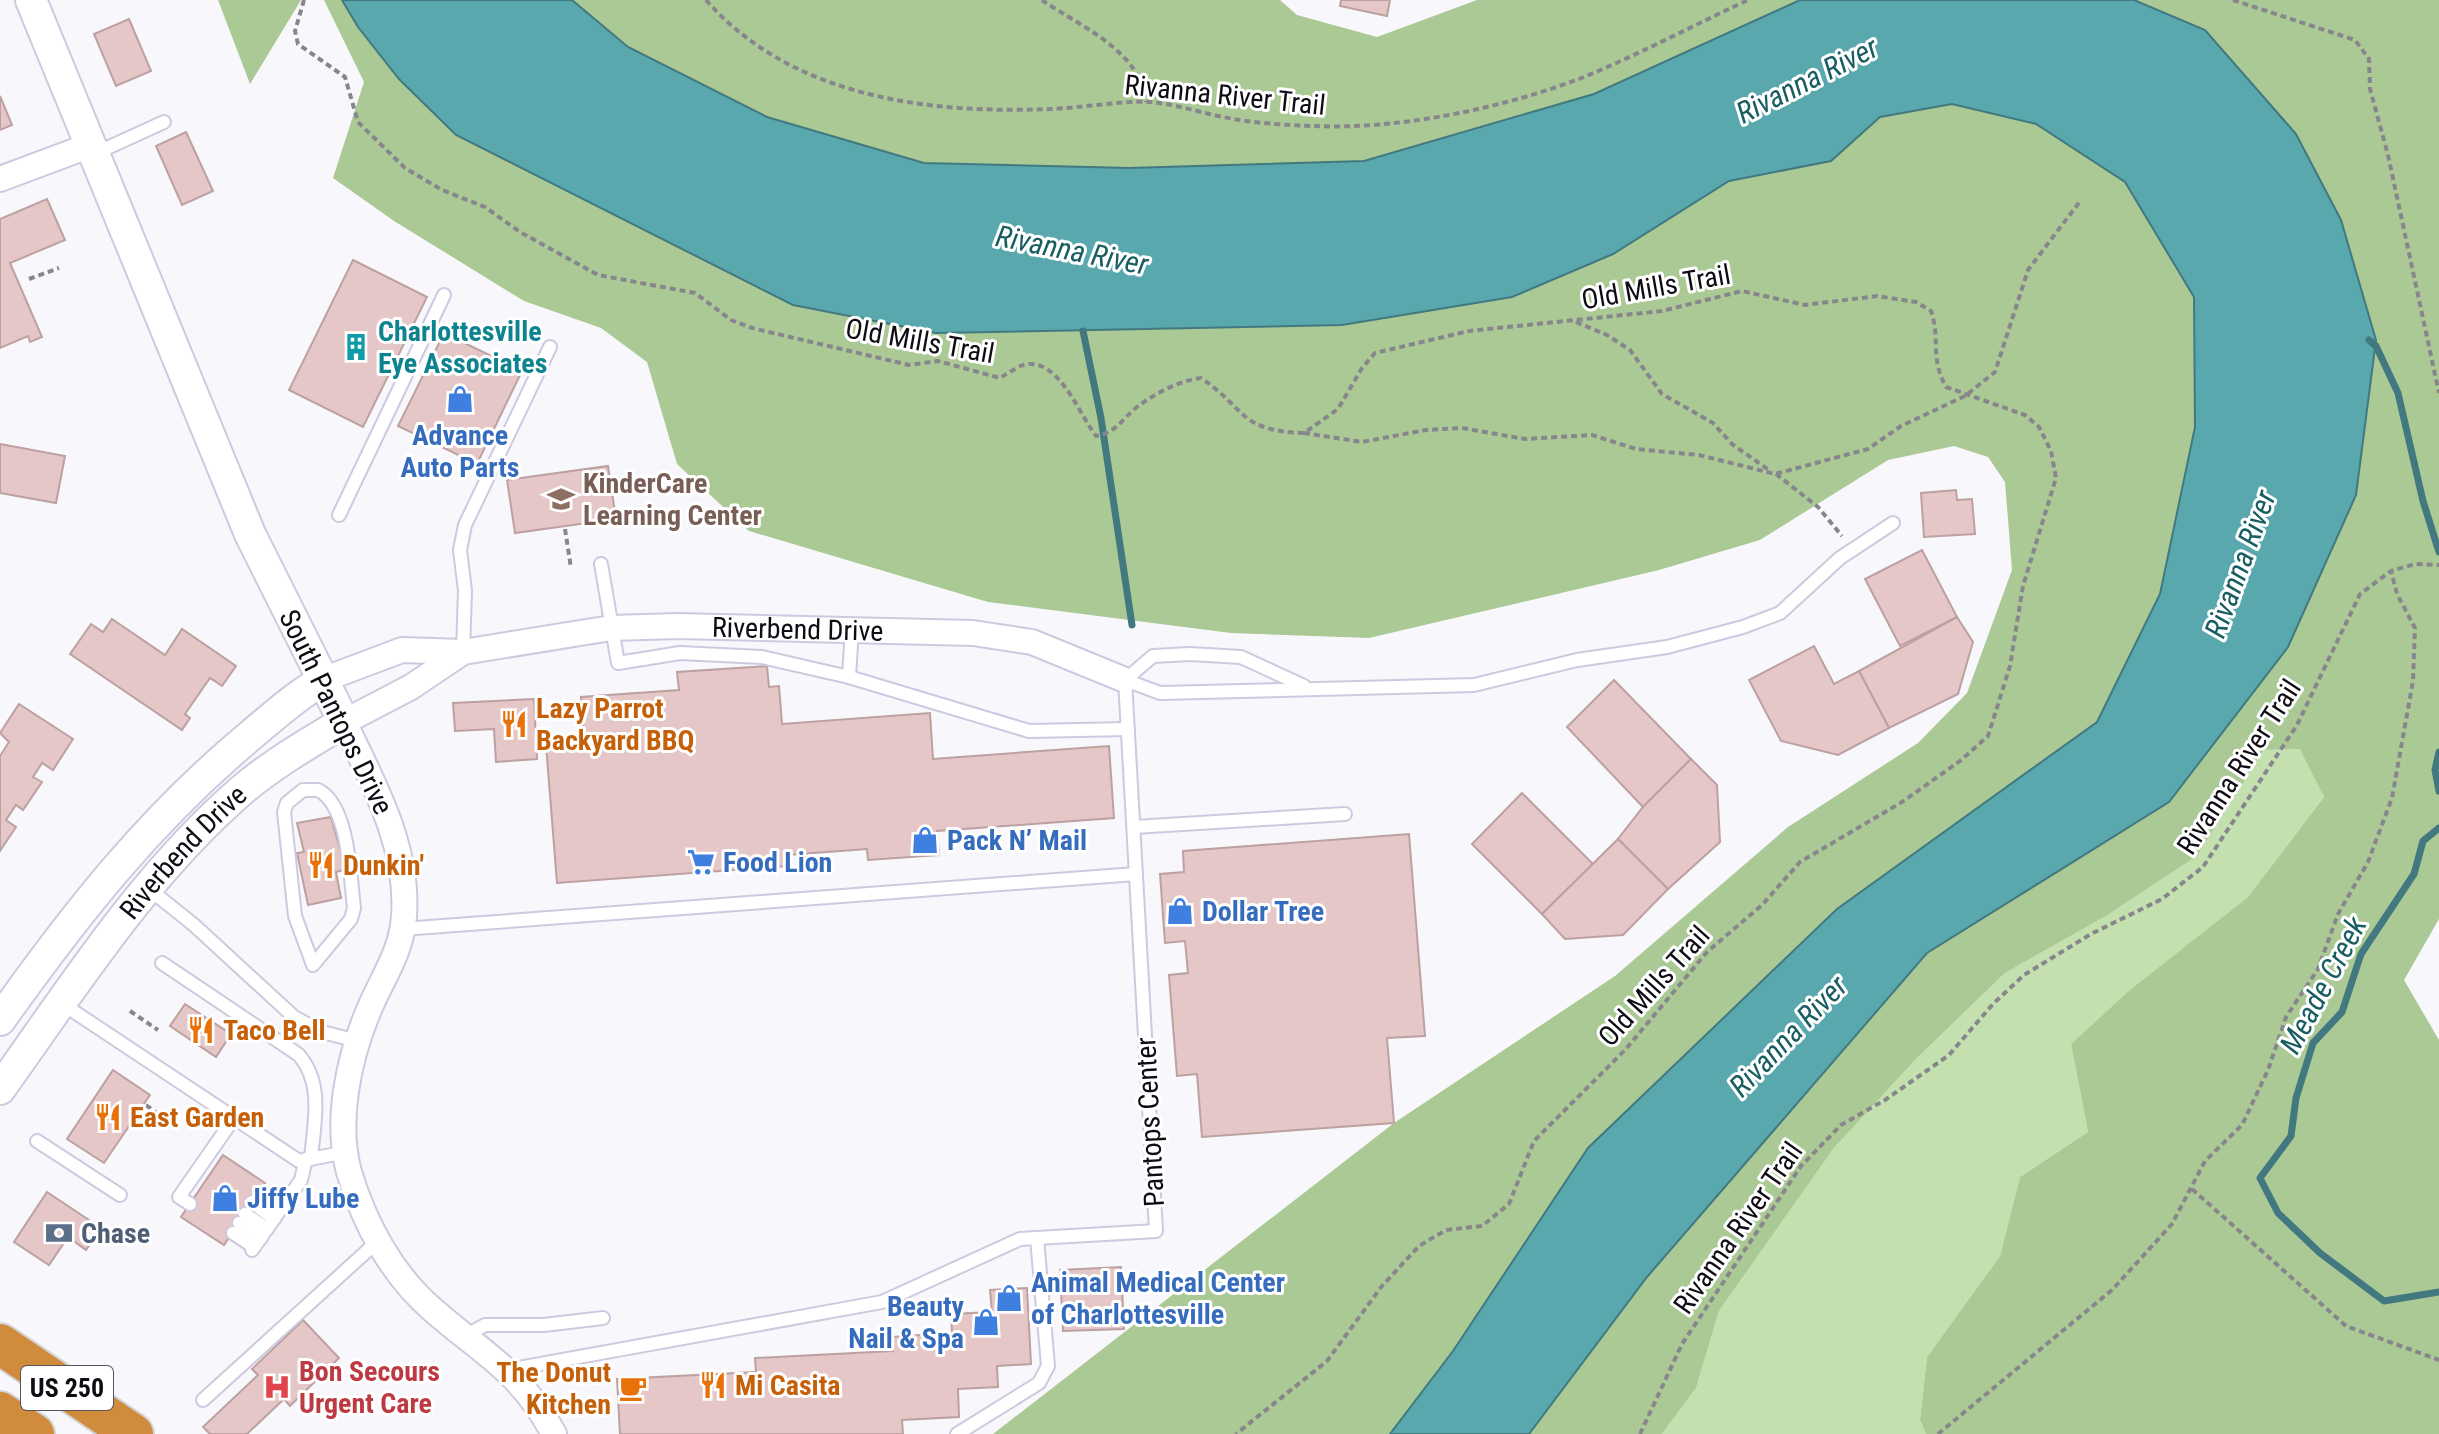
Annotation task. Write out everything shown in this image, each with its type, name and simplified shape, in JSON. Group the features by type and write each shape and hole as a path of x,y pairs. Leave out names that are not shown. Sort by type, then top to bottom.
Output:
{"highway":[{"name":"US 250","path":"0,1344 133,1434"}],"street":[{"name":"South Pantops Drive","path":"31,0 250,534 382,798 395,838 403,880 400,942 358,1041 348,1077 348,1168 360,1206 400,1274 432,1309 507,1370 543,1413 554,1434"},
{"path":"0,179 93,149"},
{"name":"Riverbend Drive","path":"0,1020 63,930 120,860 217,763 295,697 325,679 402,650 463,652 611,628 852,628 973,633 1032,642 1125,680"},
{"name":"Riverbend Drive","path":"0,1089 146,887 244,789 297,749 411,687 463,652"}],"lane":[{"path":"93,149 164,122"},
{"path":"339,515 444,295"},
{"path":"463,652 465,591 460,550 465,525 550,347"},
{"path":"1307,687 1241,657 1190,654 1153,656 1125,680 1160,693 1245,694 1307,687 1474,685 1577,660 1667,647 1743,627 1780,613 1852,550 1893,523"},
{"path":"601,564 618,663 680,653 762,657 849,677 1029,731 1128,729"},
{"path":"849,677 852,628"},
{"name":"Pantops Center","path":"507,1370 882,1302 1020,1239 1156,1231 1125,680"},
{"path":"303,790 327,794 333,800 342,827 354,908 351,919 313,965 295,916 284,812 287,803 303,790"},
{"path":"1134,827 1345,814"},
{"path":"402,929 1136,874"},
{"path":"146,887 194,925 294,1017 322,1032 358,1041"},
{"path":"162,963 299,1055 312,1070 317,1095 308,1159 301,1180 262,1237"},
{"path":"61,1003 299,1161 347,1152"},
{"path":"197,1184 234,1118"},
{"path":"37,1141 120,1195"},
{"path":"252,1202 262,1237"},
{"path":"262,1237 239,1223 262,1237"},
{"path":"957,1434 1039,1383 1048,1366 1037,1238"},
{"path":"203,1400 378,1241"},
{"path":"467,1335 485,1325 544,1325 603,1318"}],"path":[{"name":"Old Mills Trail","path":"304,0 295,31 298,44 345,77 358,122 405,168 442,190 485,207 520,232 598,275 695,293 731,320 752,328 909,365 938,361 1000,378 1024,364 1038,366 1055,376 1075,399 1082,419 1096,436 1110,434 1149,400 1184,380 1201,378 1219,390 1246,419 1263,428 1304,433 1338,409 1362,368 1375,353 1469,331 1662,311 1742,291 1805,305 1877,296 1916,302 1931,311 1937,326 1935,367 1946,387 1965,396 1995,402 2025,415 2039,427 2051,451 2056,478 2023,586 2010,666 1988,736 1960,761 1902,802 1800,862 1762,905 1707,952 1625,1050 1534,1141 1509,1204 1482,1226 1446,1230 1419,1246 1382,1286 1327,1361 1236,1434"},
{"name":"Rivanna River Trail","path":"706,0 750,43 780,62 819,78 923,106 994,110 1146,102 1274,124 1356,126 1408,120 1503,102 1557,86 1619,62 1748,0"},
{"path":"1042,0 1129,60 1144,85 1146,102"},
{"path":"2233,0 2355,40 2369,59 2370,89 2388,155 2439,393"},
{"path":"1304,433 1362,442 1426,430 1462,428 1525,439 1592,435 1636,449 1699,455 1775,474 1868,449 1901,426 1965,396 1995,372 2028,270 2081,200"},
{"path":"29,279 59,268"},
{"path":"1574,321 1607,335 1630,350 1662,394 1713,423 1749,459 1775,474 1818,507 1852,550"},
{"path":"565,529 571,568"},
{"name":"Rivanna River Trail","path":"1640,1434 1682,1344 1801,1166 1841,1125 1885,1100 1949,1055 1993,1004 2024,975 2091,934 2162,899 2203,867 2297,725 2360,594 2391,571 2415,564 2439,565"},
{"path":"1938,1434 2112,1290 2172,1224 2205,1161 2242,1125 2268,1070 2286,1017 2318,969 2338,914 2368,862 2392,798 2413,681 2415,628 2397,594 2391,571"},
{"path":"130,1011 158,1030"},
{"path":"146,1105 170,1123"},
{"path":"2191,1188 2346,1326 2439,1360"}],"green space":[{"path":"218,0 301,0 250,84"},
{"path":"324,0 342,0 358,27 399,79 456,135 793,305 936,333 1342,325 1512,297 1613,254 1729,181 1831,161 1880,117 1952,104 2036,124 2125,182 2194,297 2195,427 2160,594 2097,722 1837,909 1453,1351 1390,1434 993,1434 1394,1123 1615,976 1788,827 1918,743 1967,693 2012,570 2005,482 1988,457 1954,446 1888,460 1760,540 1659,570 1369,638 1231,633 988,602 749,531 677,464 647,362 601,328 524,301 394,221 333,178 364,82"},
{"path":"572,0 1280,0 1297,15 1377,37 1477,0 1799,0 1594,94 1364,161 1129,168 924,163 767,117 628,47"},
{"path":"2134,0 2439,0 2439,919 2404,980 2439,1040 2439,1434 1926,1434 1920,1420 1927,1357 2000,1256 2020,1177 2088,1132 2071,1044 2130,990 2248,897 2324,797 2300,749 2264,750 2197,856 2106,916 2005,973 1916,1059 1834,1148 1719,1311 1696,1388 1662,1434 1529,1434 1647,1277 1927,953 2169,802 2288,647 2356,495 2376,340 2205,30"},
{"path":"2301,749 2324,797 2248,897 2131,990 2071,1044 2088,1132 2020,1177 2000,1256 1927,1357 1920,1420 1926,1434 1662,1434 1696,1388 1719,1311 1834,1148 1916,1059 2005,973 2106,916 2197,856 2264,750"}],"water":[{"name":"Rivanna River","path":"342,0 572,0 628,47 767,117 924,163 1129,168 1364,161 1594,94 1800,0 2134,0 2205,30 2296,134 2341,220 2376,340 2356,495 2288,647 2169,802 1927,953 1647,1277 1529,1434 1390,1434 1453,1351 1588,1148 1837,909 2097,722 2160,594 2195,427 2194,297 2125,182 2036,124 1952,104 1880,117 1831,161 1729,181 1613,254 1512,297 1342,325 936,333 793,305 456,135 399,79 358,27"}],"building":[{"path":"1341,0 1390,0 1387,16 1340,6"},
{"path":"129,19 151,71 116,86 94,34"},
{"path":"0,96 12,125 0,130"},
{"path":"186,132 213,191 182,205 156,146"},
{"path":"47,199 65,240 10,263 42,337 30,342 28,336 0,348 0,219"},
{"name":"Charlottesville Eye Associates","path":"353,260 427,297 363,427 289,390"},
{"name":"Advance Auto Parts","path":"444,333 522,371 477,464 398,426"},
{"path":"0,444 65,456 56,503 0,493"},
{"name":"KinderCare Learning Center","path":"608,466 616,519 515,533 507,480"},
{"path":"1956,490 1957,500 1972,499 1975,534 1924,537 1921,493"},
{"path":"1922,550 1957,617 1900,646 1865,579"},
{"path":"1957,617 1973,642 1958,694 1889,728 1859,671"},
{"path":"112,619 165,655 182,629 236,666 222,686 210,678 185,714 190,718 182,730 70,654 91,624 103,632"},
{"path":"1814,646 1834,684 1859,671 1889,728 1838,755 1781,741 1749,680"},
{"path":"767,666 769,687 779,686 782,724 930,713 933,759 1109,746 1114,818 937,831 939,855 868,860 867,849 787,855 788,866 557,883 546,745 584,743 581,697 679,690 677,672"},
{"path":"1614,680 1691,759 1643,807 1567,727"},
{"path":"534,699 537,759 496,762 494,729 455,731 453,703"},
{"path":"19,704 73,739 53,770 42,763 33,777 42,782 23,810 16,805 6,820 16,827 0,851 0,756 9,742 0,733"},
{"path":"1691,759 1717,785 1720,842 1668,889 1618,839 1643,807"},
{"path":"1522,793 1593,864 1542,914 1472,844"},
{"name":"Dunkin'","path":"331,817 343,859 343,870 336,872 341,898 308,905 297,853 304,852 297,823"},
{"path":"1409,834 1425,1036 1387,1038 1394,1123 1202,1137 1197,1074 1177,1076 1169,975 1188,973 1185,941 1165,943 1160,874 1184,872 1183,851"},
{"path":"1618,839 1668,889 1623,935 1565,939 1542,914"},
{"name":"Taco Bell","path":"185,1004 231,1034 216,1057 170,1026"},
{"name":"East Garden","path":"113,1070 150,1095 104,1163 67,1139"},
{"name":"Jiffy Lube","path":"223,1155 265,1183 224,1245 181,1217"},
{"name":"Chase","path":"47,1192 101,1228 86,1250 68,1237 49,1265 14,1242"},
{"path":"1121,1267 1124,1329 1063,1331 1060,1270"},
{"path":"1027,1288 1031,1364 997,1366 998,1387 958,1389 959,1417 902,1420 903,1434 620,1434 617,1379 756,1372 755,1358 893,1351 892,1337 952,1333 951,1314 992,1312 990,1290"},
{"name":"Bon Secours Urgent Care","path":"303,1320 339,1358 290,1406 284,1399 247,1434 210,1434 203,1427 258,1375 252,1369"}],"waterway":[{"path":"1083,331 1101,418 1132,625"},
{"name":"Meade Creek","path":"2369,340 2376,346 2398,393 2423,501 2439,552"},
{"name":"Meade Creek","path":"2439,752 2435,770 2439,791"},
{"name":"Meade Creek","path":"2439,828 2423,841 2414,874 2361,954 2342,1012 2313,1043 2296,1098 2291,1136 2260,1178 2278,1213 2320,1253 2384,1301 2439,1292"}],"place":[{"name":"Charlottesville Eye Associates","path":"356,347"},
{"name":"Advance Auto Parts","path":"460,399"},
{"name":"KinderCare Learning Center","path":"561,499"},
{"name":"Lazy Parrot Backyard BBQ","path":"514,724"},
{"name":"Pack N’ Mail","path":"925,840"},
{"name":"Food Lion","path":"701,862"},
{"name":"Dunkin'","path":"321,865"},
{"name":"Dollar Tree","path":"1180,911"},
{"name":"Taco Bell","path":"201,1030"},
{"name":"East Garden","path":"108,1117"},
{"name":"Jiffy Lube","path":"225,1198"},
{"name":"Chase","path":"59,1233"},
{"name":"Animal Medical Center of Charlottesville","path":"1009,1298"},
{"name":"Beauty Nail & Spa","path":"986,1322"},
{"name":"Mi Casita","path":"713,1385"},
{"name":"Bon Secours Urgent Care","path":"277,1387"},
{"name":"The Donut Kitchen","path":"633,1388"}]}
